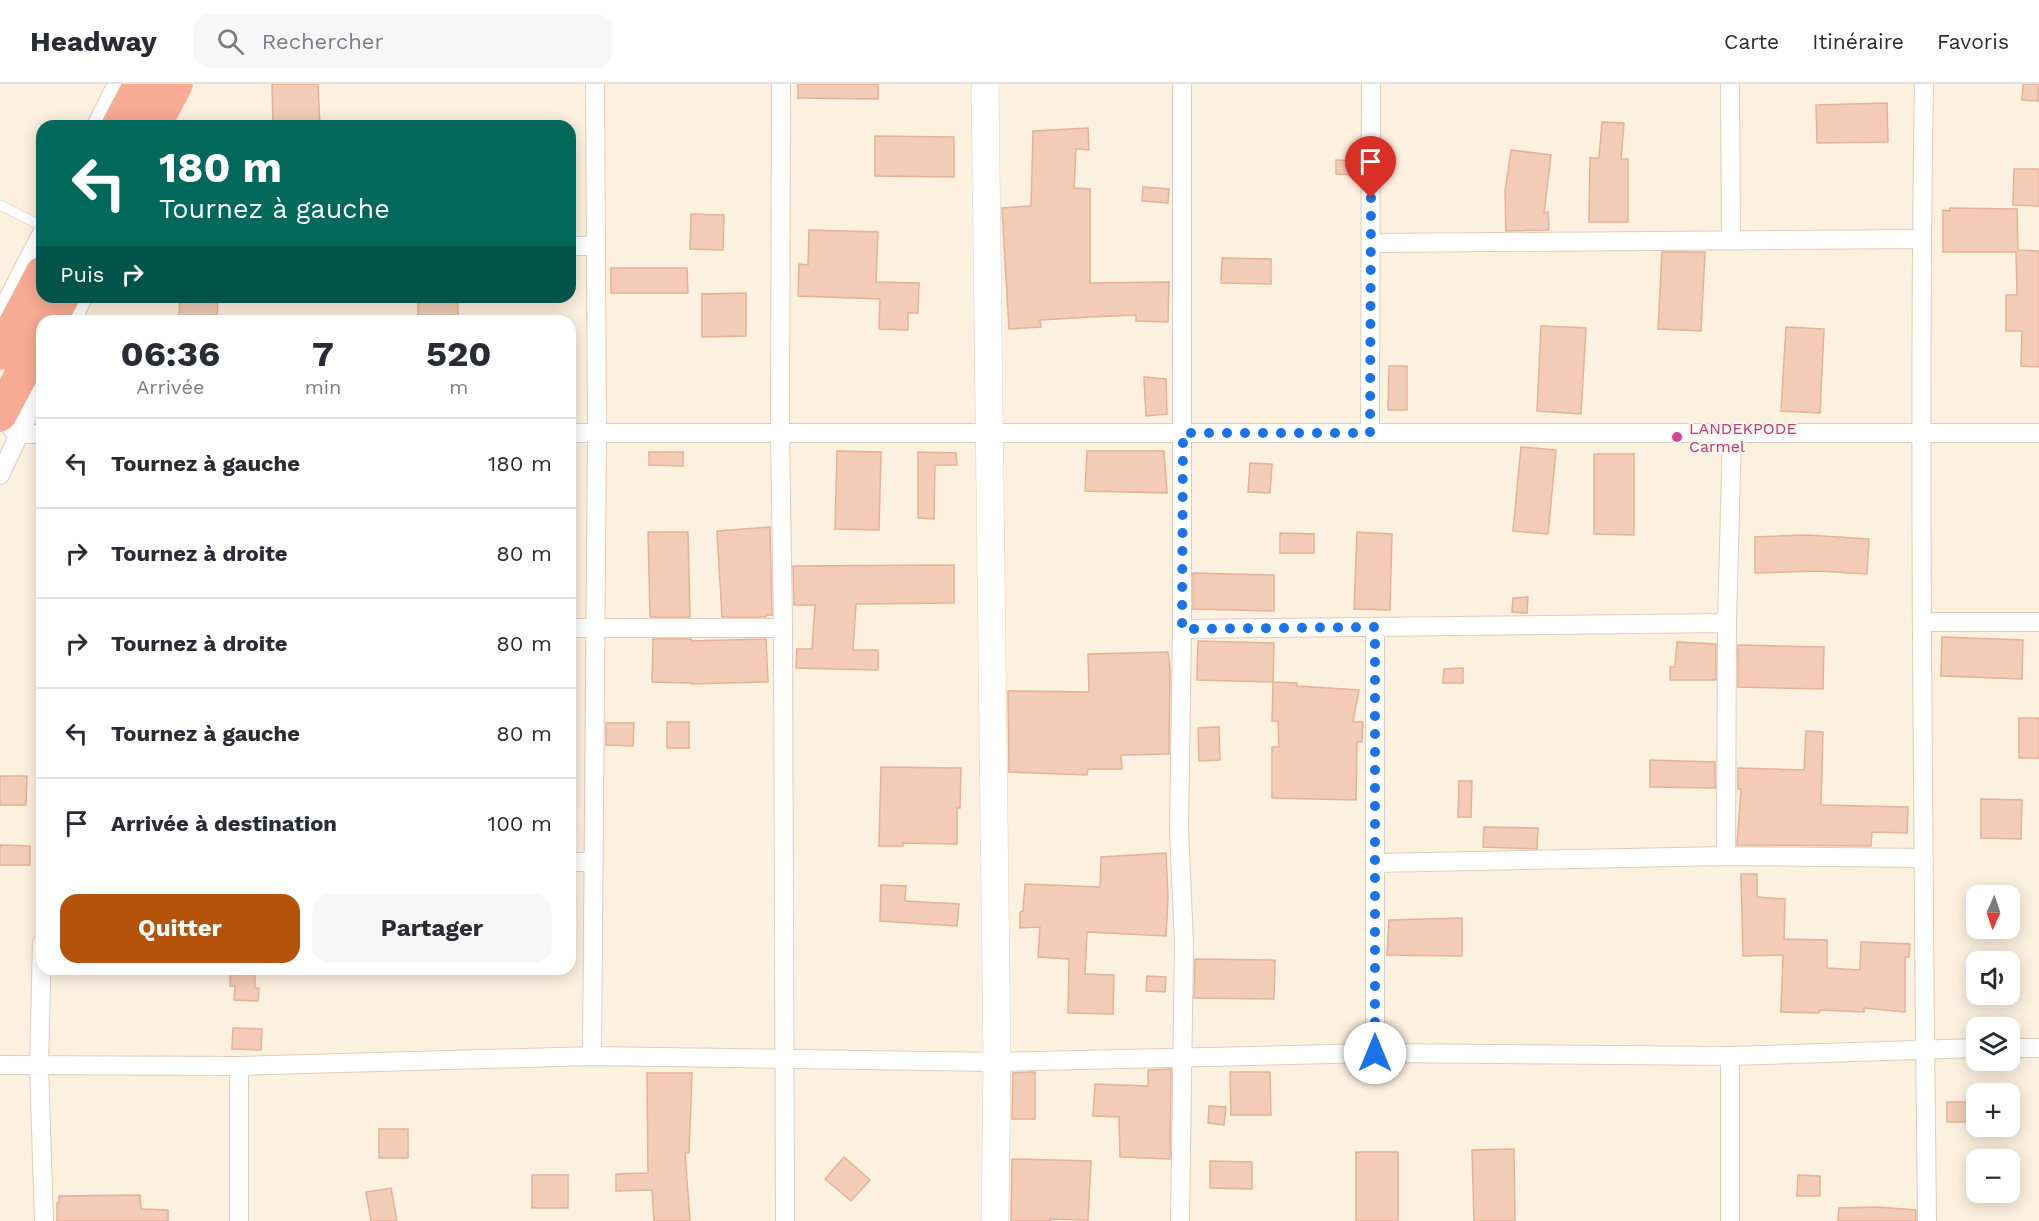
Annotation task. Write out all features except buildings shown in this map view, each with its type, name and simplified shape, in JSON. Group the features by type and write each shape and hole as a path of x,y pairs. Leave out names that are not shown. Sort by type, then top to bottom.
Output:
{"highway":[{"path":"121,120 140,84"},
{"path":"157,120 176,84"},
{"path":"0,353 36,284"},
{"path":"10,425 36,353"}],"street":[{"path":"99,120 117,84"},
{"path":"174,120 193,84"},
{"path":"592,1056 597,433 595,84"},
{"path":"781,84 780,433 785,1221"},
{"path":"985,84 997,1062 995,1221"},
{"path":"1180,1221 1184,944 1179,830 1183,433 1182,84"},
{"path":"1370,433 1371,84"},
{"path":"1730,84 1731,240"},
{"path":"1924,84 1921,239 1922,622 1927,1221"},
{"path":"1371,243 1921,239"},
{"path":"0,314 36,245"},
{"path":"576,246 595,246"},
{"path":"0,476 10,425 36,393"},
{"path":"0,422 36,432"},
{"path":"576,433 2039,433"},
{"path":"1726,856 1727,623 1732,433"},
{"path":"1922,622 2039,622"},
{"path":"1182,629 1727,623"},
{"path":"1375,627 1375,1053"},
{"path":"576,628 783,628"},
{"path":"1375,863 1726,856 1924,858"},
{"path":"576,862 594,862"},
{"path":"41,975 39,1066 44,1221"},
{"path":"0,1065 239,1066 592,1056 997,1062 1375,1053 1730,1056 1966,1048"},
{"path":"2020,1048 2039,1048"},
{"path":"1730,1056 1730,1221"},
{"path":"238,1221 239,1066"}],"lane":[{"path":"0,205 36,223"}],"place":[{"name":"LANDEKPODE Carmel","path":"1677,437"}],"route":[{"path":"1371,198 1370,433 1183,433 1182,629 1375,627 1375,1053"}]}
